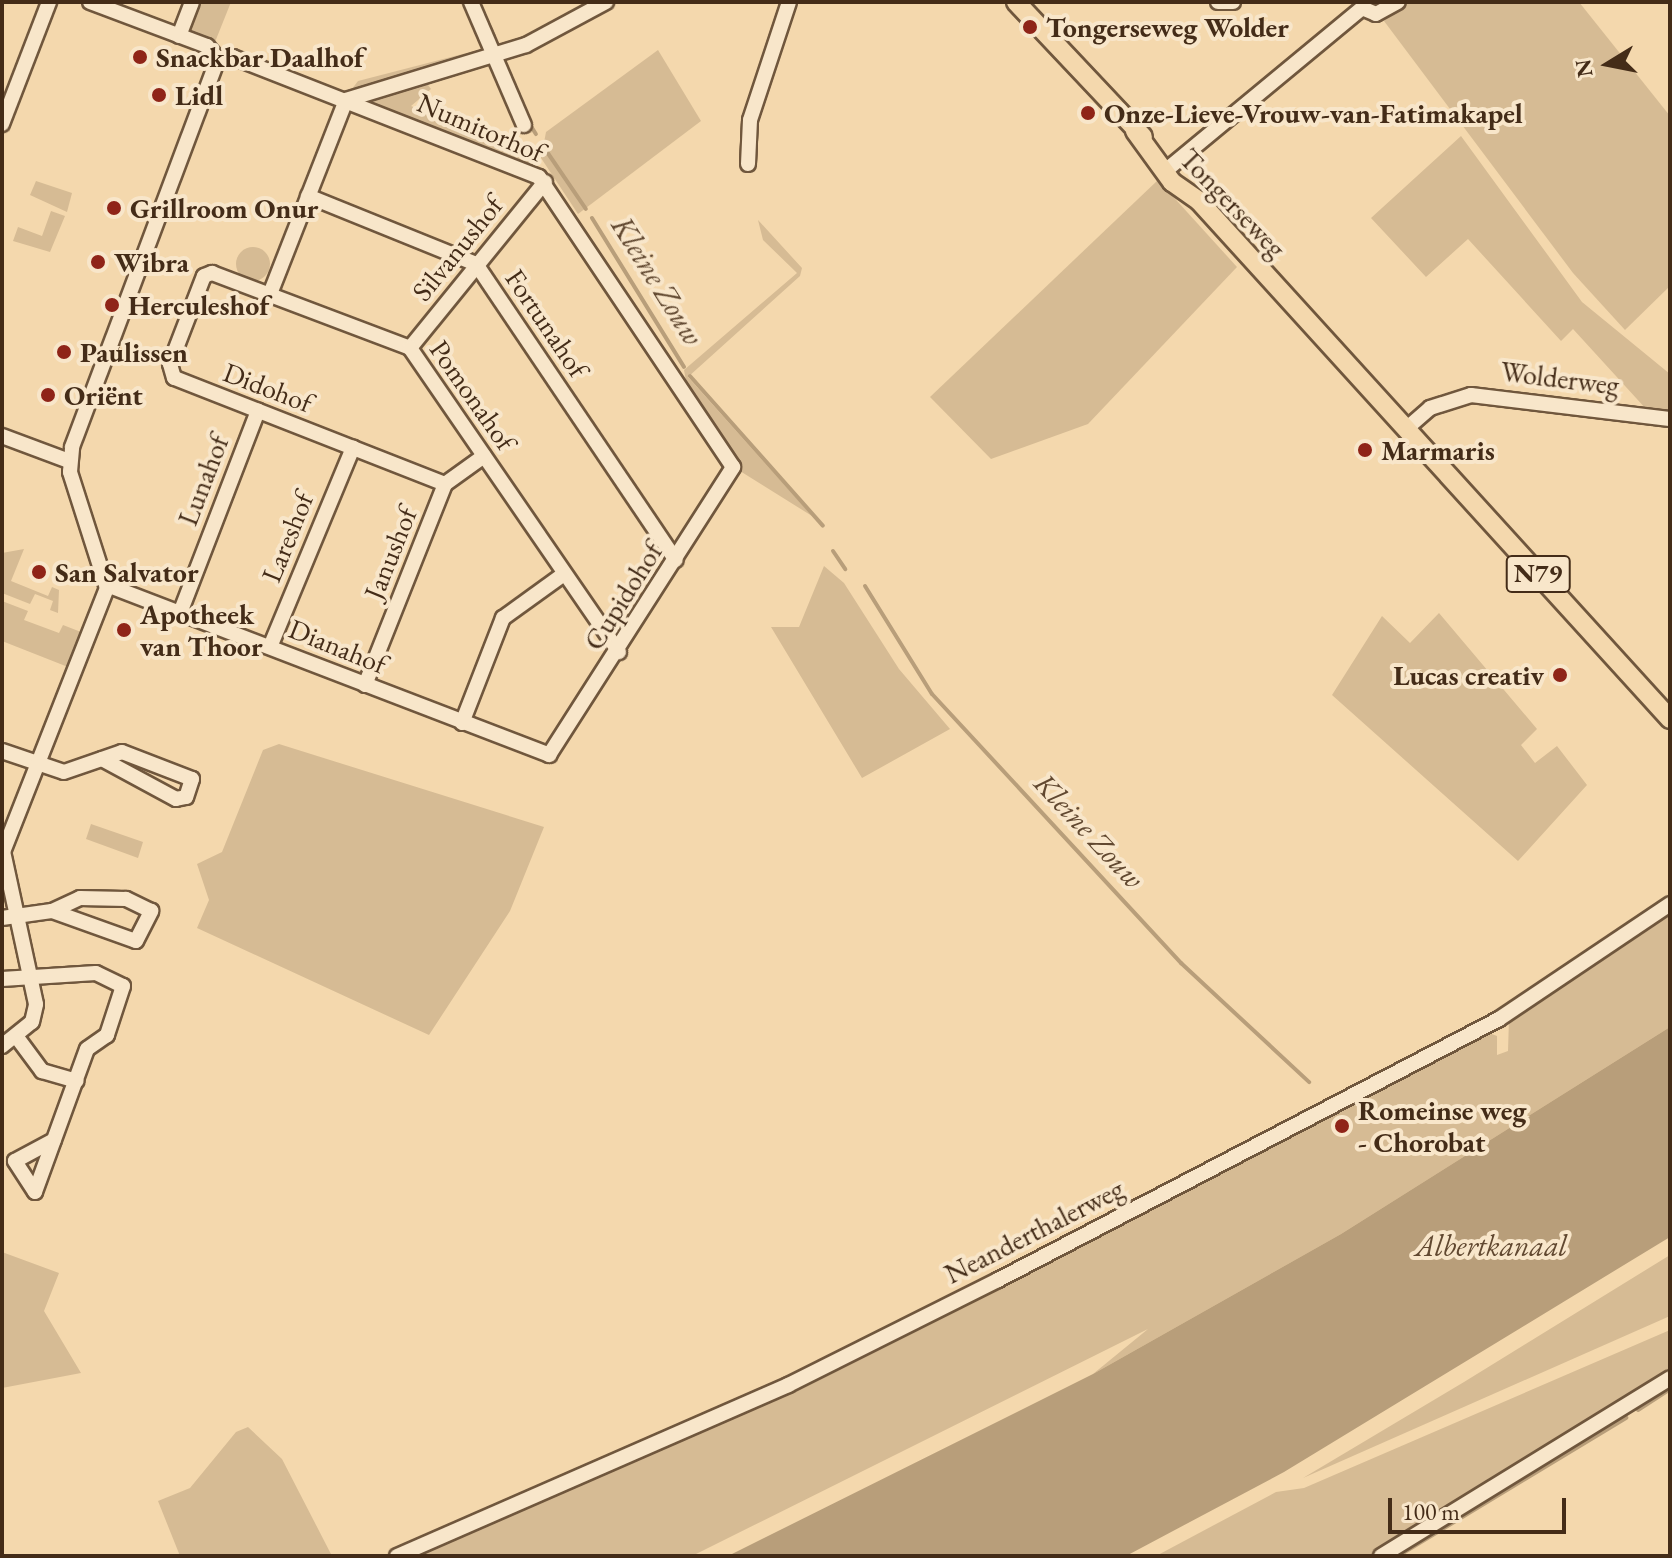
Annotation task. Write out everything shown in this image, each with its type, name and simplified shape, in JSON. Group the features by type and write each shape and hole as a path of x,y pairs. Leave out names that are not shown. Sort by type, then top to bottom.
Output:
{"main road":[{"name":"Tongerseweg","path":"1016,2 1406,429"},
{"name":"N79","path":"1406,429 1670,719"}],"street":[{"path":"2,124 9,87 49,2"},
{"path":"2,1046 36,1014 19,918 2,852 40,765 107,585 69,461 218,59 179,36 90,2"},
{"path":"179,36 192,2"},
{"path":"471,2 524,125"},
{"path":"270,294 346,100 535,42 606,2"},
{"path":"748,164 750,120 789,2"},
{"path":"1218,2 1233,2"},
{"path":"1168,168 1362,5 1376,14 1398,2"},
{"name":"Numitorhof","path":"218,59 233,57 545,182 732,459"},
{"name":"Silvanushof","path":"410,348 545,182"},
{"name":"Fortunahof","path":"308,196 476,264 676,560"},
{"name":"Pomonahof","path":"204,276 270,294 410,348 619,652"},
{"name":"Didohof","path":"204,276 170,372 258,411 445,484"},
{"name":"Wolderweg","path":"1406,429 1430,408 1471,395 1670,419"},
{"name":"Lunahof","path":"180,613 258,411"},
{"path":"2,436 69,461"},
{"name":"Lareshof","path":"270,647 353,448"},
{"name":"Janushof","path":"365,685 445,484 484,456"},
{"name":"Cupidohof","path":"549,755 619,652 676,560 732,459"},
{"path":"462,723 503,618 564,574"},
{"name":"Dianahof","path":"107,585 549,755"},
{"path":"2,751 64,772 122,752 192,779 186,797 176,799 102,759"},
{"path":"2,918 52,911 80,898 126,899 151,911 136,941 52,911"},
{"name":"Neanderthalerweg","path":"397,1556 775,1391 998,1280 1499,1019 1670,904"},
{"path":"2,979 96,973 123,986 107,1035 87,1049 54,1140"},
{"path":"16,1036 42,1071 77,1081"},
{"path":"1381,1556 1670,1378"}],"shaded area":[{"path":"196,2 231,2 215,42 186,30"},
{"path":"1408,2 1579,2 1670,116 1670,286 1625,330 1573,273 1384,21"},
{"path":"482,49 476,55 352,89 358,81"},
{"path":"658,50 701,121 578,214 541,158 546,132"},
{"path":"425,81 431,89 411,106 534,158 531,170 367,104 369,95"},
{"path":"1461,136 1582,302 1670,374 1670,414 1647,410 1573,329 1561,341 1468,239 1426,277 1371,218"},
{"path":"1158,180 1237,267 1088,424 991,459 930,397"},
{"path":"36,181 72,193 67,212 30,195"},
{"path":"51,211 65,216 50,252 13,241 18,227 42,236"},
{"path":"758,220 802,268 800,276 688,377 812,516 740,471 686,381 684,370 797,273 763,240"},
{"path":"253,247 265,252 270,264 265,276 253,281 241,276 236,264 241,252"},
{"path":"24,549 11,581 48,596 52,587 59,590 58,613 50,610 53,601 35,594 30,604 2,593 2,553"},
{"path":"824,566 844,583 899,669 950,729 862,778 771,627 799,627"},
{"path":"2,601 28,611 24,620 59,633 63,625 81,632 68,667 2,641"},
{"path":"1439,613 1537,729 1521,745 1535,763 1557,746 1587,785 1518,861 1332,695 1382,616 1410,643"},
{"path":"279,744 544,827 510,911 429,1035 197,928 209,900 197,864 222,852 263,750"},
{"path":"91,824 143,842 138,858 86,839"},
{"path":"1670,910 1670,1027 1341,1234 1093,1374 1148,1329 692,1556 403,1556 805,1379 1255,1155 1484,1031 1497,1036 1497,1055 1508,1051 1509,1019 1521,1007"},
{"path":"2,1252 59,1273 44,1311 81,1373 2,1388"},
{"path":"1670,1255 1670,1316 1303,1478 1464,1382"},
{"path":"1670,1330 1670,1374 1375,1556 1156,1556 1276,1492 1304,1488"},
{"path":"248,1427 282,1459 332,1556 180,1556 158,1501 190,1488 236,1432"}],"water":[{"name":"Albertkanaal","path":"1670,1027 1670,1237 1284,1472 1126,1556 728,1556 1093,1374 1341,1234"}],"waterway":[{"name":"Kleine Zouw","path":"486,19 494,36"},
{"name":"Kleine Zouw","path":"529,123 536,134"},
{"name":"Kleine Zouw","path":"543,146 586,209"},
{"name":"Kleine Zouw","path":"592,218 684,367"},
{"name":"Kleine Zouw","path":"690,376 823,526"},
{"name":"Kleine Zouw","path":"833,551 845,569"},
{"name":"Kleine Zouw","path":"865,586 932,694 1181,963 1309,1082"},
{"path":"1638,1410 1670,1389"},
{"path":"1398,1556 1626,1418"}],"place":[{"name":"Tongerseweg Wolder","path":"1030,27"},
{"name":"Snackbar Daalhof","path":"140,57"},
{"name":"Lidl","path":"159,95"},
{"name":"Onze-Lieve-Vrouw-van-Fatimakapel","path":"1088,113"},
{"name":"Grillroom Onur","path":"114,208"},
{"name":"Wibra","path":"98,262"},
{"name":"Herculeshof","path":"112,305"},
{"name":"Paulissen","path":"64,352"},
{"name":"Oriënt","path":"48,395"},
{"name":"Marmaris","path":"1365,450"},
{"name":"San Salvator","path":"39,572"},
{"name":"Apotheek van Thoor","path":"124,630"},
{"name":"Lucas creativ","path":"1560,675"},
{"name":"Romeinse weg - Chorobat","path":"1342,1126"}]}
